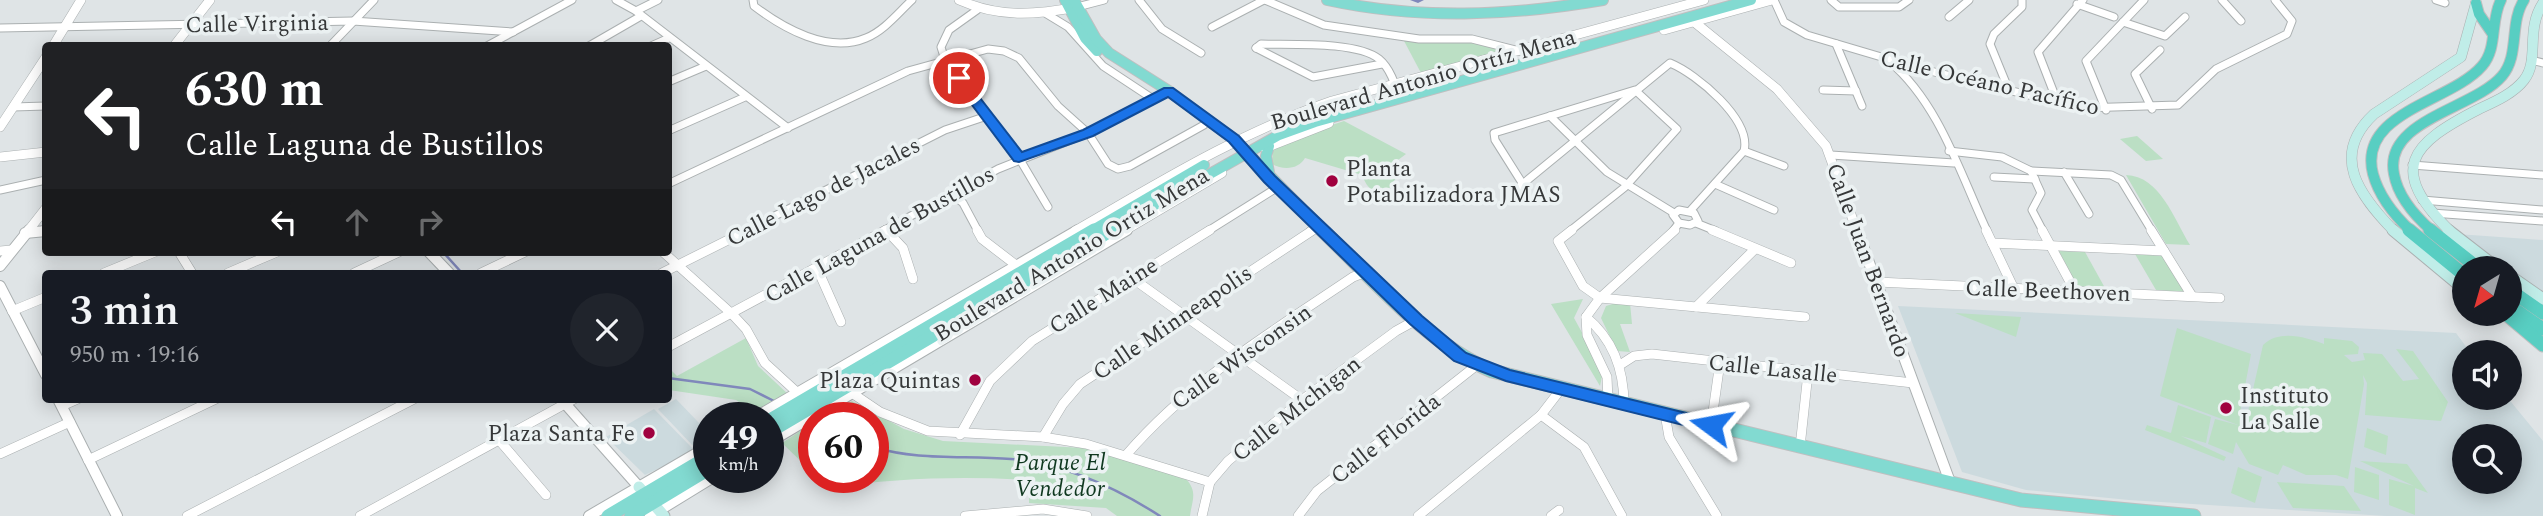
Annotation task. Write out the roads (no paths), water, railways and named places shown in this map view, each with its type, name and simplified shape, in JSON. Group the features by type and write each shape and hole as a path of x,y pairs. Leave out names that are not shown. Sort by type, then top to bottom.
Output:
{"highway":[{"path":"2452,266 2414,234 2386,202 2372,175 2372,148 2376,137 2391,122 2477,72 2491,53 2493,15 2501,0"},
{"path":"2462,256 2437,238 2410,209 2394,182 2392,156 2403,139 2417,127 2496,83 2506,72 2512,57 2513,22 2524,0"},
{"path":"2477,1 2479,14 2492,33"},
{"path":"2522,293 2543,301"},
{"path":"2522,297 2543,313"},
{"path":"2522,314 2543,329"},
{"path":"2520,326 2543,346"}],"main road":[{"path":"1327,0 1370,9 1430,14 1548,9 1603,0"},
{"name":"Boulevard Antonio Ortiz Mena","path":"1688,17 1727,0"},
{"name":"Boulevard Antonio Ortiz Mena","path":"784,409 801,396 1020,268 1242,151 1396,90 1532,53 1751,0"},
{"path":"2452,280 2379,216 2356,179 2350,148 2354,135 2374,114 2461,57 2466,48 2477,1"},
{"path":"1071,4 1085,38 1100,55 1242,151 1416,320 1445,346 1477,365 1624,405 2021,500 2071,507 2194,516"},
{"path":"2481,256 2459,240 2431,213 2413,180 2412,165 2421,146 2439,131 2520,84 2527,76 2531,60 2529,31 2543,4"},
{"path":"1161,95 1242,151"},
{"path":"1269,146 1266,163 1274,183"},
{"name":"Boulevard Antonio Ortiz Mena","path":"784,425 848,391 1242,151"},
{"path":"2522,285 2543,301"},
{"path":"2515,326 2543,346"},
{"path":"608,516 651,505 693,470"},
{"path":"631,516 693,479"}],"street":[{"path":"56,42 81,0"},
{"path":"177,42 210,0"},
{"path":"334,42 374,0"},
{"path":"494,42 572,0"},
{"path":"615,0 639,13 788,128"},
{"path":"595,42 658,0"},
{"path":"752,0 754,6 790,31 817,40 834,41 857,41 871,36 912,0"},
{"path":"959,0 977,10 1001,16 1045,13 1071,4 1104,0"},
{"path":"1139,0 1161,29 1201,53"},
{"path":"1212,27 1264,0 1332,26 1419,39 1472,39 1532,53"},
{"name":"Boulevard Antonio Ortíz Mena","path":"1396,90 1532,53 1704,0"},
{"name":"Boulevard Antonio Ortiz Mena","path":"1688,17 1773,0"},
{"name":"Calle Océano Pacífico","path":"1773,0 1779,17 1790,27 1836,44 2057,101 2106,110 2178,106 2206,77 2225,63 2287,34 2292,21 2275,0"},
{"path":"1831,0 1839,7 1885,3 1904,6 1909,0"},
{"path":"1949,17 1969,0"},
{"path":"2008,88 1991,50 1991,38 2022,7 2022,0"},
{"path":"2106,110 2086,61 2144,0"},
{"path":"2222,0 2241,21"},
{"path":"2436,0 2445,3"},
{"path":"2057,101 2038,52 2080,2 2114,17"},
{"path":"977,10 949,30 941,47 945,60 1019,158 1048,207"},
{"path":"1045,13 1065,22 1082,47 1099,63 1161,95"},
{"path":"1242,151 1269,146 1329,123 1688,17"},
{"name":"Calle Juan Bernardo","path":"1688,17 1777,89 1831,155 1950,482"},
{"path":"2123,22 2165,36 2185,17"},
{"name":"Calle Virginia","path":"0,29 353,21 513,32"},
{"path":"660,42 669,38"},
{"path":"1382,64 1313,77 1256,48 1262,44 1348,49 1373,55 1382,64 1396,90"},
{"path":"1836,44 1862,106"},
{"path":"672,182 908,71 988,49 1012,54 1058,106 1088,133 1108,164 1124,169 1203,125"},
{"path":"2152,108 2135,74 2160,50"},
{"path":"1886,59 1919,89 2014,289"},
{"path":"2531,60 2543,63"},
{"path":"1508,196 1524,187 1576,144 1635,90 1670,63 1677,66 1742,122 1749,140 1744,151 1690,211 1674,213 1625,187 1576,144 1550,116"},
{"path":"672,80 706,66"},
{"path":"0,127 42,67"},
{"path":"1524,187 1495,140 1494,133 1635,90"},
{"path":"1635,90 1677,129 1625,187 1558,242 1583,286 1600,298 1805,317"},
{"path":"1823,90 1856,91"},
{"name":"Calle Laguna de Bustillos","path":"672,345 1019,158 1088,133 1161,95"},
{"path":"672,129 745,97"},
{"path":"13,107 42,106"},
{"name":"Calle Lago de Jacales","path":"668,270 946,130 986,116"},
{"path":"1744,151 1784,166"},
{"path":"1949,151 2001,157 2033,175 2041,193 2032,210 2075,291"},
{"path":"0,157 42,152"},
{"path":"1831,155 1954,163"},
{"path":"2412,165 2543,175"},
{"path":"2064,173 2089,214"},
{"path":"1994,177 2064,173 2118,177 2192,296"},
{"path":"0,190 42,181"},
{"name":"Calle Maine","path":"960,435 971,407 1013,356 1035,337 1132,278 1274,183"},
{"path":"1715,184 1774,209"},
{"path":"952,194 963,203 982,240 1020,268"},
{"path":"2422,200 2543,210"},
{"path":"2447,202 2457,215"},
{"path":"2494,206 2504,218"},
{"path":"1690,211 1698,218 1696,223"},
{"path":"0,266 42,213"},
{"path":"1674,213 1673,217 1679,223 1696,223 1791,263"},
{"path":"2431,213 2543,221"},
{"path":"1608,401 1607,377 1597,351 1587,335 1586,317 1600,298 1678,227 1679,223"},
{"name":"Calle Minneapolis","path":"1043,437 1063,404 1080,384 1318,226"},
{"path":"886,230 903,248 914,279"},
{"path":"25,233 42,231"},
{"path":"1992,243 2164,251"},
{"path":"1696,307 1755,249"},
{"path":"0,251 11,250"},
{"path":"111,270 145,256"},
{"path":"235,270 267,256"},
{"path":"360,270 390,256"},
{"path":"433,256 446,270"},
{"path":"487,270 517,256"},
{"path":"667,256 732,314 746,329 765,363 801,396 784,404"},
{"path":"817,268 841,322"},
{"name":"Calle Wisconsin","path":"1127,454 1164,411 1353,277 1366,272"},
{"path":"1132,278 1302,400"},
{"name":"Calle Beethoven","path":"1877,282 2220,298"},
{"path":"0,286 12,311 41,356"},
{"path":"12,311 42,299"},
{"path":"1586,317 1604,332 1613,349 1619,365 1624,405"},
{"name":"Calle Míchigan","path":"1202,516 1210,482 1228,461 1302,400 1396,331 1416,320"},
{"path":"1597,351 1613,349"},
{"name":"Calle Lasalle","path":"1619,365 1634,356 1652,354 1913,383"},
{"path":"1711,425 1720,362"},
{"name":"Calle Florida","path":"1298,516 1306,502 1317,491 1477,365"},
{"path":"1800,447 1808,373"},
{"path":"1418,516 1541,415 1561,389"},
{"path":"784,433 848,391 902,423 928,431 960,435 1043,437 1127,454 1210,482"},
{"path":"60,403 117,516"},
{"path":"88,460 208,403"},
{"path":"187,516 406,403"},
{"path":"360,516 564,403"},
{"path":"569,403 651,505"},
{"path":"1665,414 1669,437 1717,516"},
{"path":"1541,415 1584,447 1622,516"},
{"path":"0,454 70,422"},
{"path":"499,440 546,495"},
{"path":"651,505 693,462"},
{"path":"589,516 651,505 693,486"},
{"path":"965,516 1064,510 1087,516"}],"waterway":[{"path":"447,256 459,270"},
{"path":"672,379 750,389 774,401"},
{"path":"889,451 942,457 1011,459 1051,466 1089,478 1160,516"}],"place":[{"name":"Planta Potabilizadora JMAS","path":"1332,181"},
{"name":"Plaza Quintas","path":"975,380"},
{"name":"Instituto La Salle","path":"2226,408"},
{"name":"Plaza Santa Fe","path":"649,433"}],"park label":[{"name":"Parque El Vendedor","path":"1060,475"}]}
